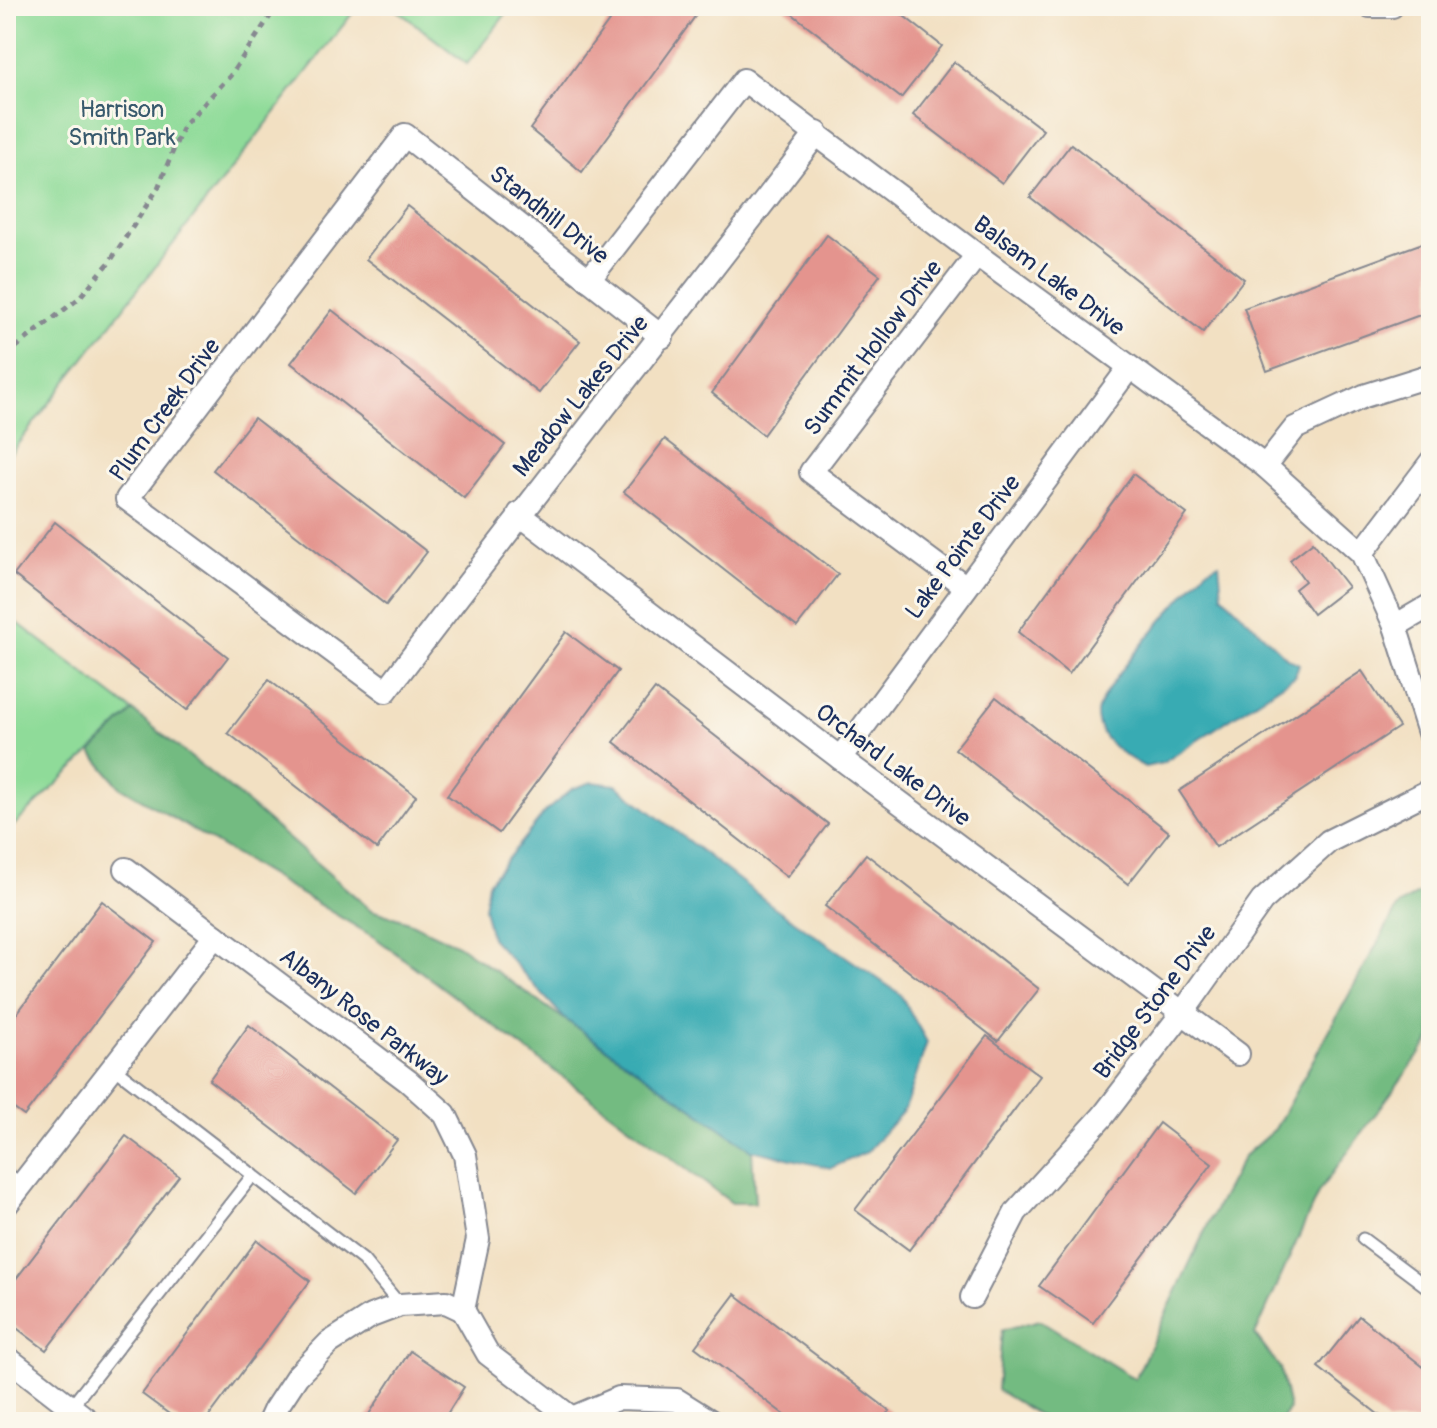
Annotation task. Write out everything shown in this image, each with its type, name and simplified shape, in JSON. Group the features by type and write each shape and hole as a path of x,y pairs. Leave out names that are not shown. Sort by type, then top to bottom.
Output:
{"street":[{"path":"1370,6 1392,6"},
{"name":"Balsam Lake Drive","path":"589,280 744,80 1265,466 1362,553 1395,626 1431,739"},
{"name":"Meadow Lakes Drive","path":"386,691 519,514 662,337 817,133"},
{"name":"Standhill Drive","path":"405,135 662,337"},
{"name":"Plum Creek Drive","path":"386,691 127,499 405,135"},
{"name":"Summit Hollow Drive","path":"966,587 811,472 977,255"},
{"name":"Lake Pointe Drive","path":"840,758 1129,368"},
{"path":"1265,466 1295,428 1364,396 1431,375"},
{"path":"1362,553 1431,462"},
{"name":"Orchard Lake Drive","path":"519,514 1238,1054"},
{"path":"1395,626 1431,605"},
{"name":"Bridge Stone Drive","path":"972,1297 1016,1212 1103,1116 1183,1012 1262,901 1329,841 1431,790"},
{"name":"Albany Rose Parkway","path":"126,869 408,1081 445,1114 465,1155 478,1239 463,1310"},
{"path":"6,1205 14,1179 113,1067 215,936"},
{"path":"269,1422 297,1376 329,1343 371,1316 400,1305 446,1302 463,1310 488,1354 574,1420 619,1398 677,1400 712,1422"},
{"path":"6,1357 90,1422"}],"lane":[{"path":"113,1067 363,1260 400,1305"},
{"path":"71,1407 253,1175"},
{"path":"1363,1239 1431,1290"}],"path":[{"path":"6,355 78,299 109,263 158,188 183,126 230,76 277,6"}],"green space":[{"name":"Harrison Smith Park","path":"6,6 358,6 6,459"},
{"path":"392,6 512,6 467,64"},
{"path":"6,614 133,711 6,833"},
{"path":"133,711 238,795 371,910 409,922 458,945 752,1150 755,1203 732,1203 377,939 119,786 91,752"},
{"path":"1431,886 1431,1039 1319,1191 1255,1335 1280,1368 1289,1409 1279,1422 1050,1422 997,1390 1002,1330 1040,1320 1135,1379 1211,1218 1244,1156 1275,1129 1398,906"}],"water":[{"path":"1219,563 1222,595 1287,658 1299,664 1295,676 1163,763 1145,767 1121,753 1107,740 1098,723 1101,702 1126,664 1163,620 1206,570"},
{"path":"592,782 616,785 774,907 900,994 927,1042 905,1109 867,1152 831,1168 752,1150 565,1019 491,938 484,908 488,883 546,811 572,789"}],"building":[{"path":"620,6 692,6 699,11 582,172 530,129"},
{"path":"782,6 891,6 942,46 901,98"},
{"path":"954,62 1043,130 1002,183 913,115"},
{"path":"1071,144 1244,279 1203,332 1030,197"},
{"path":"407,206 580,341 539,393 366,259"},
{"path":"827,235 880,275 763,435 712,393"},
{"path":"1431,240 1431,311 1267,371 1244,308"},
{"path":"332,310 505,445 464,498 291,363"},
{"path":"254,418 427,552 386,605 213,470"},
{"path":"665,439 838,574 797,627 624,492"},
{"path":"1133,474 1187,514 1069,674 1018,632"},
{"path":"55,522 228,657 187,710 14,575"},
{"path":"1313,542 1348,587 1313,614 1295,589 1305,581 1290,560"},
{"path":"566,632 618,671 499,833 447,795"},
{"path":"1362,671 1399,727 1216,847 1179,791"},
{"path":"269,680 416,796 377,849 228,733"},
{"path":"655,689 828,824 787,877 614,742"},
{"path":"996,697 1169,832 1128,884 955,749"},
{"path":"866,854 1039,989 998,1041 825,906"},
{"path":"102,901 156,942 24,1116 6,1103 6,1028"},
{"path":"249,1025 397,1140 356,1193 209,1080"},
{"path":"987,1036 1040,1076 909,1250 855,1210"},
{"path":"1159,1123 1212,1164 1093,1323 1039,1286"},
{"path":"126,1136 179,1176 46,1350 6,1320 6,1292"},
{"path":"257,1240 310,1281 205,1422 180,1422 142,1394"},
{"path":"735,1294 890,1411 881,1422 794,1422 695,1347"},
{"path":"1359,1316 1431,1373 1431,1422 1388,1422 1318,1367"},
{"path":"410,1351 464,1387 442,1422 364,1422"}]}
